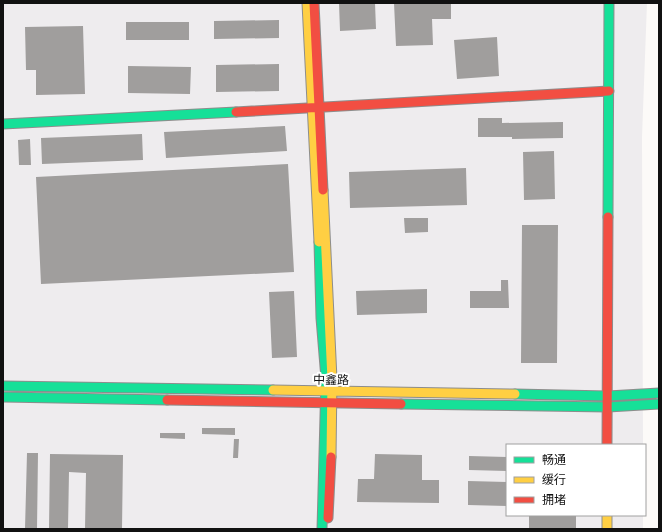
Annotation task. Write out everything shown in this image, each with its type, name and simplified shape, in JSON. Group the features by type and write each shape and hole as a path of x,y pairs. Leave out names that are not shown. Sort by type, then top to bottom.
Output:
{"street":[{"path":"307,3 315,108"},
{"path":"314,3 315,108 321,318 329,392 331,479 328,529"},
{"path":"607,444 610,3"},
{"path":"3,124 609,91"},
{"name":"中鑫路","path":"3,386 608,396 659,393"},
{"name":"中鑫路","path":"3,397 608,407 659,404"},
{"path":"322,529 329,403"},
{"path":"607,516 607,529"}],"shaded area":[{"path":"3,3 647,3 642,137 643,444 506,444 506,516 643,516 643,529 3,529"}],"building":[{"path":"339,3 375,3 376,29 340,31"},
{"path":"394,3 451,3 451,19 432,19 433,45 396,46"},
{"path":"279,20 279,38 214,39 214,21"},
{"path":"126,22 189,22 189,40 126,40"},
{"path":"83,26 85,94 36,95 36,70 26,70 25,27"},
{"path":"497,37 499,76 457,79 454,40"},
{"path":"279,64 279,91 216,92 216,65"},
{"path":"128,66 191,67 190,94 128,93"},
{"path":"478,118 502,118 502,123 563,122 563,138 512,139 512,137 478,137"},
{"path":"285,126 287,151 166,158 164,132"},
{"path":"142,134 143,160 42,164 41,138"},
{"path":"30,139 31,165 19,165 18,140"},
{"path":"554,151 555,199 524,200 523,152"},
{"path":"288,164 294,272 41,284 36,177"},
{"path":"466,168 467,205 350,208 349,172"},
{"path":"404,218 428,218 428,232 405,233"},
{"path":"522,225 558,225 557,363 521,363"},
{"path":"501,280 508,280 509,308 470,308 470,291 501,291"},
{"path":"427,289 427,313 357,315 356,291"},
{"path":"294,291 297,357 272,358 269,292"},
{"path":"202,428 235,428 235,435 202,434"},
{"path":"160,433 185,433 185,439 160,438"},
{"path":"234,439 239,439 238,458 233,458"},
{"path":"27,453 38,453 37,529 25,529"},
{"path":"50,454 123,455 122,529 85,529 86,473 69,472 68,529 49,529"},
{"path":"375,454 422,455 422,480 439,480 439,503 357,502 358,479 374,479"},
{"path":"469,456 506,457 506,471 469,470"},
{"path":"468,481 506,482 506,506 468,505"},
{"path":"529,516 576,516 576,529 529,529"}],"traffic: fast":[{"path":"608,217 609,3"},
{"path":"3,124 236,112"},
{"path":"319,242 321,318 326,379 322,529"},
{"path":"3,386 273,390"},
{"path":"515,394 608,396 659,393"},
{"path":"3,397 167,400"},
{"path":"401,404 608,407 659,404"}],"traffic: slow":[{"path":"307,3 319,242"},
{"path":"323,190 332,379 331,457"},
{"path":"273,390 515,394"},
{"path":"607,516 607,529"}],"traffic: jam":[{"path":"314,3 323,190"},
{"path":"236,112 609,91"},
{"path":"607,444 608,217"},
{"path":"167,400 401,404"},
{"path":"328,518 331,457"}]}
